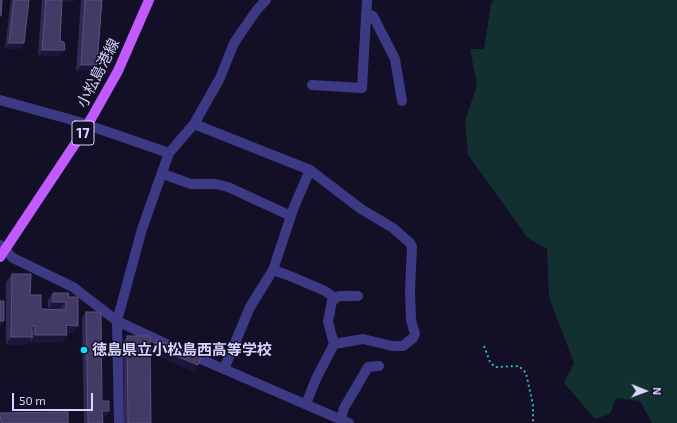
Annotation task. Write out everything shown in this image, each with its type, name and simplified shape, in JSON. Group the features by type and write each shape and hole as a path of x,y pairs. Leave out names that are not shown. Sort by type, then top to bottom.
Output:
{"main road":[{"name":"小松島港線","path":"2,250 87,126 118,71 149,0"}],"street":[{"path":"119,423 117,321 142,230 163,174 169,153 194,124 220,78 234,43 256,10 266,0"},
{"path":"312,85 362,88 367,0"},
{"path":"366,13 373,16 395,59 402,101"},
{"path":"0,100 76,121 169,153"},
{"path":"194,124 310,170 360,209 388,225 410,243 412,247 410,291 411,320 415,334 413,338 403,346 392,346 363,339 334,344"},
{"path":"224,369 250,307 273,270 291,216 310,170"},
{"path":"163,174 190,184 216,184 291,216"},
{"path":"2,250 13,258 73,287 117,321 345,421 344,408 368,367 379,366"},
{"path":"273,270 325,291 335,298"},
{"path":"306,404 316,378 334,344 328,322 332,301 340,296 358,296"}],"path":[{"path":"484,346 490,362 495,367 519,366 526,373 533,406 533,423"}],"green space":[{"path":"494,0 677,0 677,423 652,423 640,401 616,398 610,414 595,419 564,383 574,363 549,297 547,249 528,238 468,155 465,121 477,85 470,49 484,49 491,4"}],"building":[{"path":"0,0 2,0 1,16 0,16"},
{"path":"14,0 29,0 24,43 9,43"},
{"path":"46,0 62,0 60,41 64,42 65,50 42,50"},
{"path":"85,0 102,0 97,65 81,65"},
{"path":"12,274 31,274 30,295 41,295 41,309 66,310 66,302 53,302 53,293 69,293 68,297 78,297 78,326 66,325 67,335 35,335 35,326 32,326 32,337 11,337"},
{"path":"0,301 4,301 4,321 0,321"},
{"path":"86,312 101,312 102,401 109,401 109,411 102,411 103,423 88,423"},
{"path":"127,336 150,336 151,423 128,423"},
{"path":"157,340 201,358 198,365 154,347"},
{"path":"68,412 68,423 1,423 0,413"}],"place":[{"name":"徳島県立小松島西高等学校","path":"84,350"}]}
